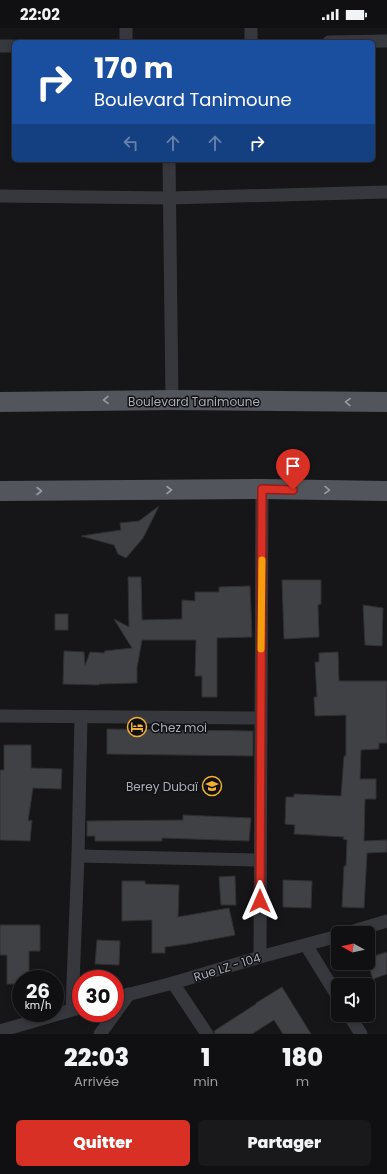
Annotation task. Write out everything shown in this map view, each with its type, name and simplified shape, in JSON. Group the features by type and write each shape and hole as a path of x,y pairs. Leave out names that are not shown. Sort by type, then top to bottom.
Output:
{"main road":[{"name":"Boulevard Tanimoune","path":"0,402 172,400 387,402"},
{"path":"0,491 262,489 387,491"}],"street":[{"path":"126,28 126,40"},
{"path":"251,28 251,40"},
{"path":"375,41 387,41"},
{"path":"0,46 12,46"},
{"path":"169,162 172,400"},
{"path":"0,196 170,198 387,192"},
{"path":"260,957 262,489"},
{"path":"0,716 260,718"},
{"path":"76,970 81,717"},
{"path":"78,856 260,860"},
{"path":"372,926 387,922"},
{"name":"Rue LZ - 104","path":"124,995 331,938"},
{"path":"306,945 331,986"},
{"path":"173,983 207,1034"},
{"path":"100,1034 129,994"},
{"path":"0,1031 72,1009"},
{"path":"353,1022 361,1034"}],"building":[{"path":"159,506 143,538 126,558 118,554 114,545 81,536 121,530 120,523 139,521"},
{"path":"128,577 141,577 142,620 182,619 182,600 195,601 195,592 219,592 219,587 250,586 252,637 217,638 217,697 202,697 202,676 195,676 196,640 142,640 137,668 137,683 99,685 63,684 64,651 84,652 85,666 90,652 104,653 105,651 132,648 114,619 129,627"},
{"path":"282,580 321,580 321,604 318,605 319,637 284,639"},
{"path":"363,605 383,608 382,646 365,645"},
{"path":"55,614 68,614 68,630 55,630"},
{"path":"338,652 339,681 387,681 387,743 379,743 379,749 361,750 360,779 376,779 376,799 365,799 364,841 387,840 387,852 367,853 364,908 342,907 347,840 343,839 344,837 294,834 295,825 285,824 286,797 294,797 294,794 341,796 344,756 346,756 346,715 315,716 314,697 317,697 315,662 319,662 319,653"},
{"path":"107,729 253,731 253,756 107,754"},
{"path":"4,745 31,745 31,768 62,769 61,789 33,788 28,821 32,820 30,841 0,840 0,770 4,770"},
{"path":"183,815 251,818 249,841 162,838 162,841 95,841 95,836 87,836 87,821 183,820"},
{"path":"235,876 236,905 221,905 219,877"},
{"path":"283,880 312,881 311,908 283,907"},
{"path":"122,881 145,881 145,884 179,885 178,917 229,908 235,935 165,947 165,953 152,953 152,920 122,921"},
{"path":"0,925 40,925 40,951 29,951 29,970 12,970 12,984 7,984 7,955 0,955"},
{"path":"97,940 120,941 119,965 95,964"},
{"path":"387,952 387,974 375,978 373,978 370,970 375,970 375,956"},
{"path":"282,987 311,1034 283,1034 274,1020 252,1034 215,1034 214,1031"}],"slow traffic":[{"path":"261,649 262,560"}],"place":[{"name":"Chez moi","path":"137,727"},
{"name":"Berey Dubaï","path":"212,786"}],"route":[{"path":"260,901 262,489 293,490"}]}
